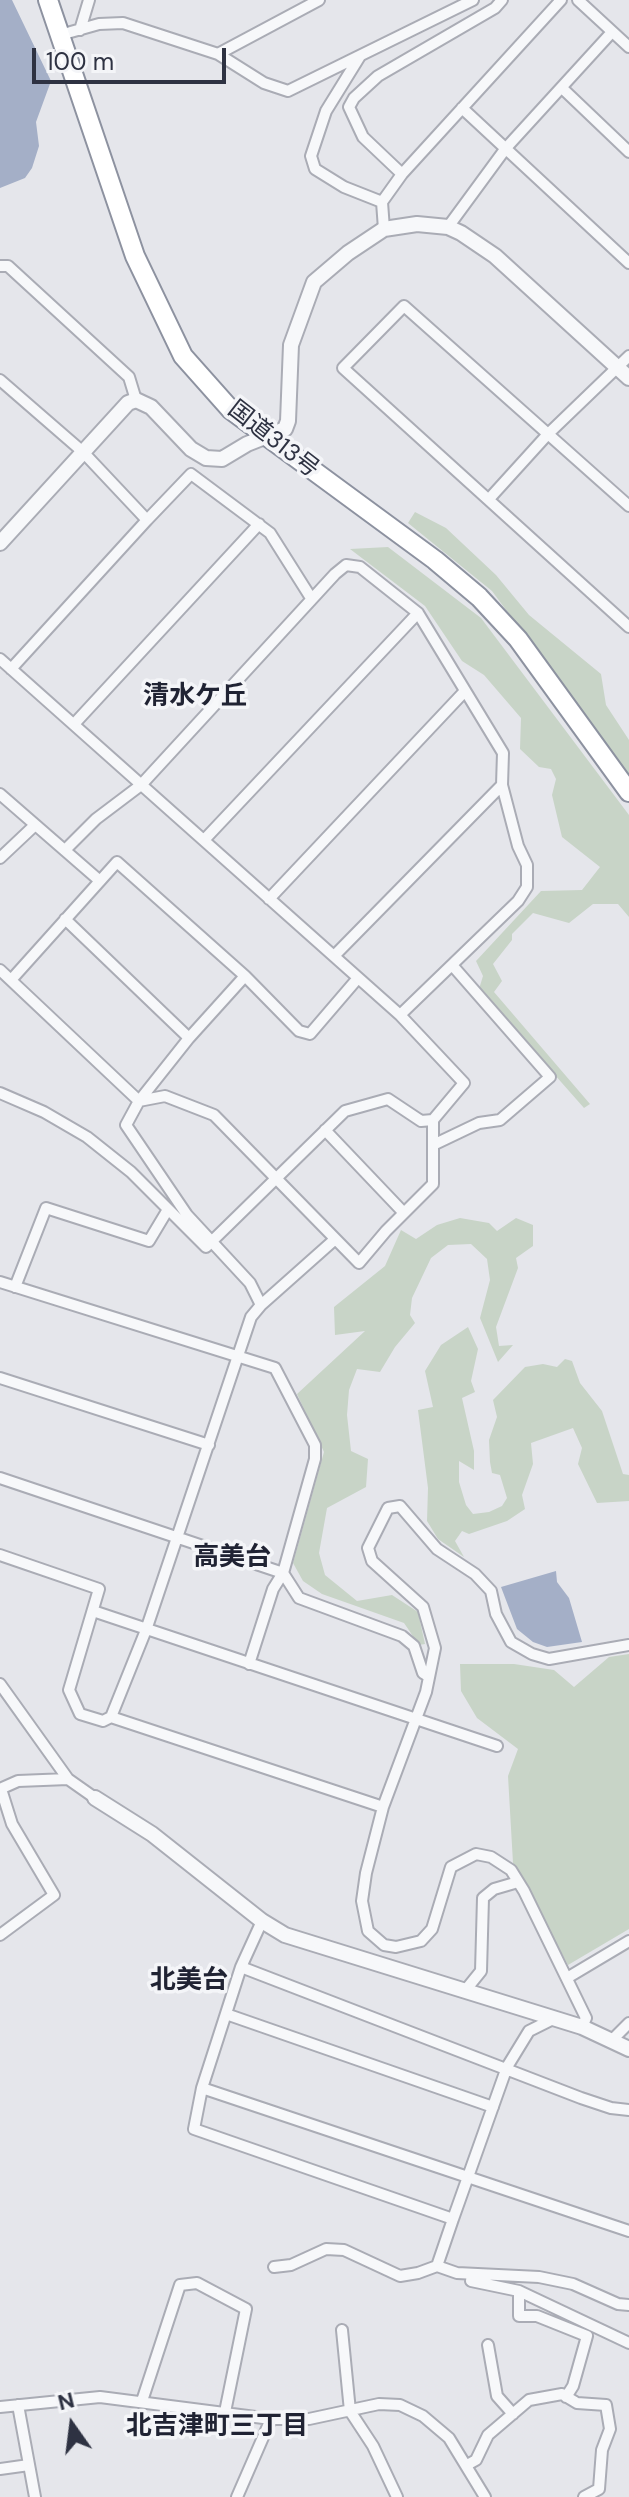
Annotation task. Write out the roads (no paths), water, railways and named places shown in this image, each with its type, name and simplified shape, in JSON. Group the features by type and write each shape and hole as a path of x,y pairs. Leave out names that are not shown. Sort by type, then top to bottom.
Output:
{"highway":[{"name":"国道313号","path":"48,0 135,256 169,331 200,377 231,410 266,438 435,560 479,597 518,639 629,792"}],"street":[{"path":"80,30 89,0"},
{"path":"218,54 305,3 319,0"},
{"path":"60,35 123,23 218,54 264,83 288,91 473,0"},
{"path":"402,174 363,137 349,107 354,98 378,76 495,8 502,0"},
{"path":"384,229 382,202 402,174 561,0"},
{"path":"578,0 629,47"},
{"path":"448,227 506,148 612,32"},
{"path":"360,56 326,111 311,156 315,169 344,187 382,202"},
{"path":"562,88 629,152"},
{"path":"462,108 629,263"},
{"path":"0,543 128,403 136,400 151,407 191,449 206,458 222,459 247,444 285,429 288,421 291,345 314,282 384,229 417,224 448,227 495,256 624,373"},
{"path":"0,266 8,266 129,377 136,400"},
{"path":"629,506 404,306 343,368 629,627"},
{"path":"489,499 548,434 624,373 629,356"},
{"path":"0,380 83,452 147,520"},
{"path":"0,399 9,389"},
{"path":"11,669 191,474 270,533 311,598"},
{"path":"75,723 259,524"},
{"path":"65,850 96,819 141,785 311,598 346,565 360,567 418,613 503,753 502,785 527,865 527,887 518,901 400,1015"},
{"path":"204,840 418,613"},
{"path":"0,659 400,1015 464,1083 433,1120 433,1184 359,1263 333,1241 277,1178 214,1115 165,1096 139,1101"},
{"path":"269,899 465,691"},
{"path":"334,956 502,785"},
{"path":"0,794 100,881"},
{"path":"0,858 34,826"},
{"path":"11,980 117,862 245,976 299,1031 310,1034 358,978"},
{"path":"65,919 189,1038"},
{"path":"433,1145 479,1123 500,1120 550,1077 452,965"},
{"path":"0,970 139,1101"},
{"path":"245,976 189,1038 139,1101 126,1125 187,1215 250,1283 261,1305"},
{"path":"0,1093 44,1112 87,1137 131,1172 206,1247 345,1111 388,1099 421,1121 433,1120"},
{"path":"325,1130 404,1213"},
{"path":"15,1287 46,1208 149,1241 167,1211"},
{"path":"0,1555 99,1589 69,1690 80,1714 103,1721 111,1717 146,1630 251,1317 333,1241"},
{"path":"0,1282 275,1368 315,1445 315,1459 283,1573 273,1589 249,1664"},
{"path":"0,1378 209,1445"},
{"path":"0,1478 283,1573 299,1598 402,1636 414,1646 423,1673 428,1676"},
{"path":"582,2027 586,2018 518,1882 505,1865 491,1857 476,1854 451,1867 444,1881 432,1929 421,1941 407,1947 384,1945 368,1931 362,1901 383,1807 415,1719 435,1648 423,1607 372,1561 368,1548 388,1508 400,1506 437,1549 475,1574 491,1591 496,1614 511,1642 549,1659 629,1645"},
{"path":"93,1611 497,1746"},
{"path":"0,1684 68,1779 152,1834 262,1921 285,1935 551,2020 582,2027 629,2049"},
{"path":"111,1717 383,1807"},
{"path":"0,1935 54,1895 12,1824 0,1789 18,1781 68,1779"},
{"path":"464,1992 481,1971 483,1898 494,1889 518,1882"},
{"path":"262,1921 241,1967 202,2088 194,2129 453,2219"},
{"path":"567,1978 629,1941"},
{"path":"241,1967 611,2108 629,2110"},
{"path":"226,2014 493,2107"},
{"path":"437,2266 507,2067 529,2031 551,2020"},
{"path":"612,2040 629,2023"},
{"path":"202,2088 629,2231"},
{"path":"274,2267 291,2265 326,2249 344,2250 400,2276 437,2266 472,2274 539,2277 573,2284 618,2304 629,2305"},
{"path":"472,2274 471,2281 519,2291 629,2343"},
{"path":"142,2401 180,2285 197,2283 246,2309 225,2412"},
{"path":"519,2291 519,2316 537,2316 587,2336 573,2386 566,2397"},
{"path":"342,2330 350,2411 373,2446 397,2497"},
{"path":"488,2345 497,2396 513,2414"},
{"path":"467,2465 476,2460 488,2435 529,2400 562,2394 577,2403 606,2405 610,2429 602,2450 599,2489 584,2497"},
{"path":"0,2407 100,2397 271,2419 309,2419 379,2404 400,2405 423,2416 449,2438 485,2497"},
{"path":"18,2405 35,2497"},
{"path":"237,2497 271,2419"},
{"path":"0,2469 29,2465"}],"water":[{"path":"0,0 12,0 51,81 36,122 39,146 32,168 25,178 0,188"},
{"path":"556,1571 557,1582 569,1598 582,1642 547,1647 533,1642 517,1629 501,1587"}],"district":[{"name":"清水ケ丘","path":"195,697"},
{"name":"高美台","path":"232,1558"},
{"name":"北美台","path":"189,1981"},
{"name":"北吉津町三丁目","path":"217,2427"}]}
